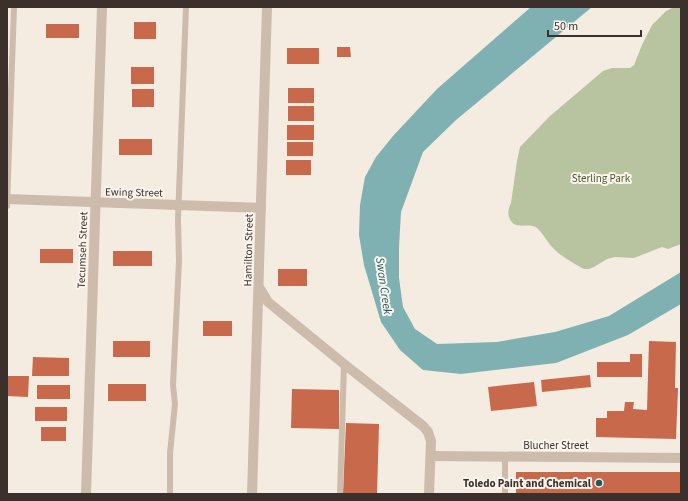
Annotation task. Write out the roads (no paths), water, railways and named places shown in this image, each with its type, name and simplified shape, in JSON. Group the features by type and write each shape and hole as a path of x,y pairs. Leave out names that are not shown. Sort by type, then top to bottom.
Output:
{"street":[{"name":"Tecumseh Street","path":"86,494 102,7"},
{"name":"Hamilton Street","path":"252,494 267,7"},
{"name":"Ewing Street","path":"7,199 261,208"},
{"path":"259,287 268,302 423,426 428,432 431,456 430,494"},
{"name":"Blucher Street","path":"431,456 681,458"}],"lane":[{"path":"7,206 14,7"},
{"path":"170,494 170,453 175,404 173,385 179,261 179,205 186,7"},
{"path":"340,494 344,364"},
{"path":"505,457 505,494"}],"water":[{"name":"Swan Creek","path":"531,7 592,7 456,120 423,152 401,212 399,278 403,307 415,329 437,344 497,342 555,332 609,316 681,272 681,304 628,335 556,363 461,374 423,370 400,350 381,322 364,265 359,235 360,205 365,177 376,157 393,136 437,89"}],"place":[{"name":"Toledo Paint and Chemical","path":"599,483"}],"park label":[{"name":"Sterling Park","path":"601,178"}]}
